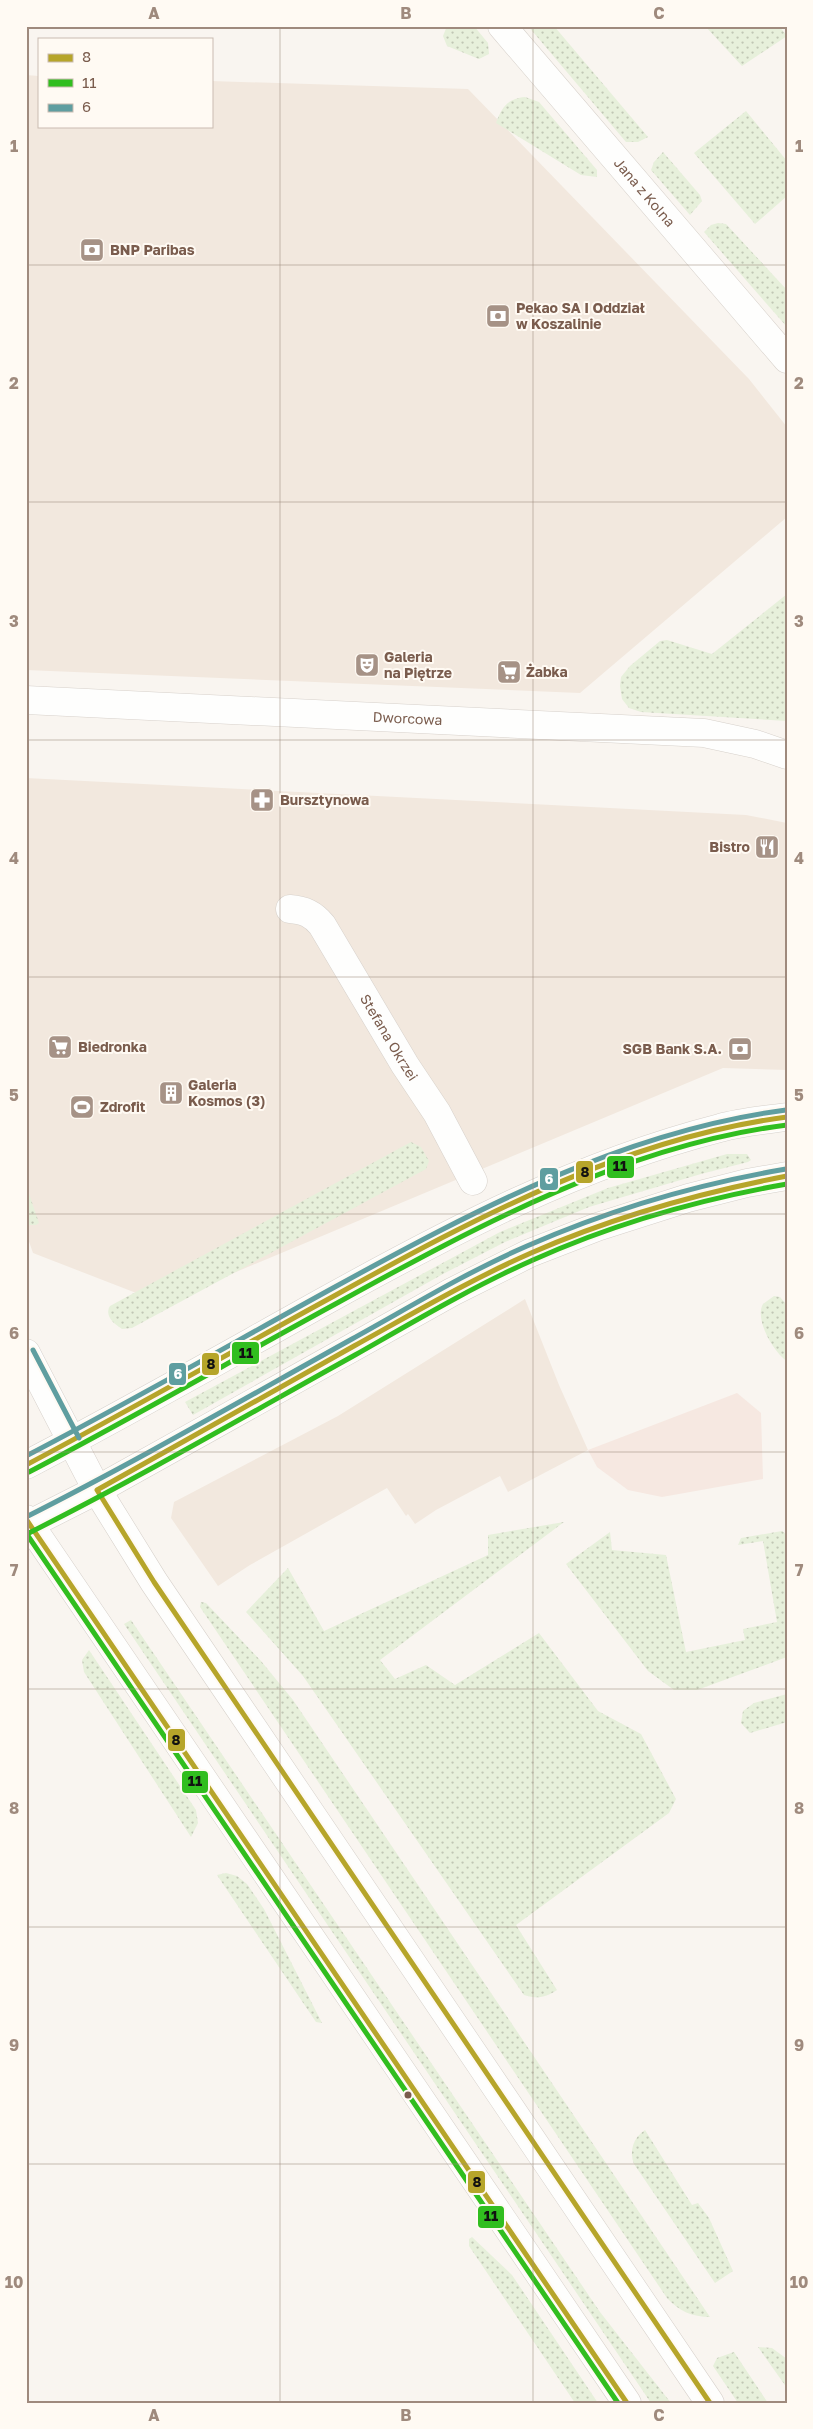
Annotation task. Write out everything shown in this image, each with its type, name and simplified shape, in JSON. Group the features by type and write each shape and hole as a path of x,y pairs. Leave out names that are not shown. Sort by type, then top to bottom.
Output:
{"street":[{"name":"Jana z Kolna","path":"502,26 787,359"},
{"name":"Dworcowa","path":"26,700 704,733 755,744 787,755"},
{"name":"Stefana Okrzei","path":"290,909 304,910 315,917 322,925 404,1065 437,1113 474,1181"},
{"path":"26,1465 411,1253 490,1213 559,1184 662,1145 722,1127 787,1117"},
{"path":"627,2403 28,1523 97,1490 452,1292 530,1253 597,1227 688,1198 747,1182 787,1176"},
{"path":"26,1353 97,1490 154,1582 710,2403"}],"shaded area":[{"path":"26,75 38,76 38,128 212,128 212,81 468,89 749,379 787,427 787,517 580,693 26,670"},
{"path":"26,778 746,815 787,823 787,1070 723,1068 162,1303 33,1253 26,1233"},
{"path":"525,1299 559,1385 588,1450 508,1492 500,1476 436,1510 415,1524 408,1514 406,1516 387,1488 250,1565 218,1586 171,1518 174,1502 338,1416"},
{"path":"737,1393 761,1413 763,1479 662,1497 628,1490 597,1467 588,1450"}],"green space":[{"path":"447,26 474,26 488,43 489,54 479,59 447,46 443,36"},
{"path":"528,26 554,26 648,137 638,142 626,142"},
{"path":"705,26 779,26 787,36 742,66"},
{"path":"525,97 539,102 597,170 597,177 581,175 496,123 501,112 509,102"},
{"path":"746,111 787,161 787,196 755,224 694,153"},
{"path":"663,152 700,195 702,201 690,215 651,170 654,162"},
{"path":"718,223 726,224 787,290 787,327 704,232 711,225"},
{"path":"787,594 787,721 641,712 629,708 622,699 621,677 630,666 660,641 667,640 712,654"},
{"path":"411,1142 421,1147 429,1161 426,1169 132,1328 122,1329 109,1316 108,1310 110,1306"},
{"path":"727,1154 747,1154 751,1160 589,1207 505,1242 443,1274 193,1415 185,1402 500,1232 608,1188"},
{"path":"26,1185 39,1223 36,1225 26,1225"},
{"path":"774,1296 780,1297 786,1304 787,1361 771,1343 761,1318 763,1304"},
{"path":"564,1522 380,1660 395,1679 426,1665 455,1685 539,1633 598,1711 641,1734 676,1799 669,1813 516,1925 557,1990 549,1995 533,1997 524,1995 303,1676 246,1612 288,1568 324,1631 488,1555 488,1535"},
{"path":"782,1531 787,1535 787,1657 697,1690 674,1690 648,1671 566,1564 610,1532 612,1550 666,1555 686,1652 745,1640 743,1629 777,1622 763,1541 738,1545 741,1538"},
{"path":"201,1602 206,1603 261,1661 293,1700 710,2317 697,2316 686,2312 667,2298 200,1607"},
{"path":"131,1620 600,2312 671,2403 651,2403 124,1624"},
{"path":"89,1650 196,1810 198,1823 191,1837 84,1672 82,1660"},
{"path":"787,1694 787,1722 750,1733 741,1723 743,1711 754,1703"},
{"path":"226,1873 237,1876 247,1884 264,1909 322,2023 316,2022 217,1875"},
{"path":"645,2130 692,2205 698,2203 709,2218 733,2271 715,2283 634,2164 633,2145"},
{"path":"472,2237 512,2275 598,2403 575,2403 469,2246 469,2239"},
{"path":"758,2347 772,2348 787,2359 787,2388"},
{"path":"734,2352 768,2403 738,2403 713,2366 717,2358"}],"transit line":[{"name":"6","path":"26,1456 387,1259 496,1203 609,1155 667,1136 726,1120 786,1110"},
{"name":"8","path":"26,1465 441,1238 553,1185 610,1162 668,1143 727,1128 787,1117"},
{"name":"11","path":"29,1472 392,1273 500,1217 612,1169 669,1150 728,1135 787,1125"},
{"name":"6","path":"26,1517 149,1452 439,1290 505,1256 558,1233 654,1200 720,1182 786,1169"},
{"name":"8","path":"710,2403 154,1582 97,1490 441,1298 531,1253 593,1228 657,1207 721,1190 787,1176"},
{"name":"11","path":"29,1533 152,1468 443,1305 510,1270 594,1235 658,1214 722,1197 787,1184"},
{"name":"6","path":"33,1350 79,1438"},
{"name":"8","path":"26,1519 627,2403"},
{"name":"11","path":"26,1533 618,2403"}],"place":[{"name":"BNP Paribas","path":"92,250"},
{"name":"Pekao SA I Oddział w Koszalinie","path":"498,316"},
{"name":"Galeria na Piętrze","path":"367,665"},
{"name":"Żabka","path":"509,672"},
{"name":"Bursztynowa","path":"262,800"},
{"name":"Bistro","path":"767,847"},
{"name":"Biedronka","path":"60,1047"},
{"name":"SGB Bank S.A.","path":"740,1049"},
{"name":"Galeria Kosmos (3)","path":"171,1093"},
{"name":"Zdrofit","path":"82,1107"}]}
